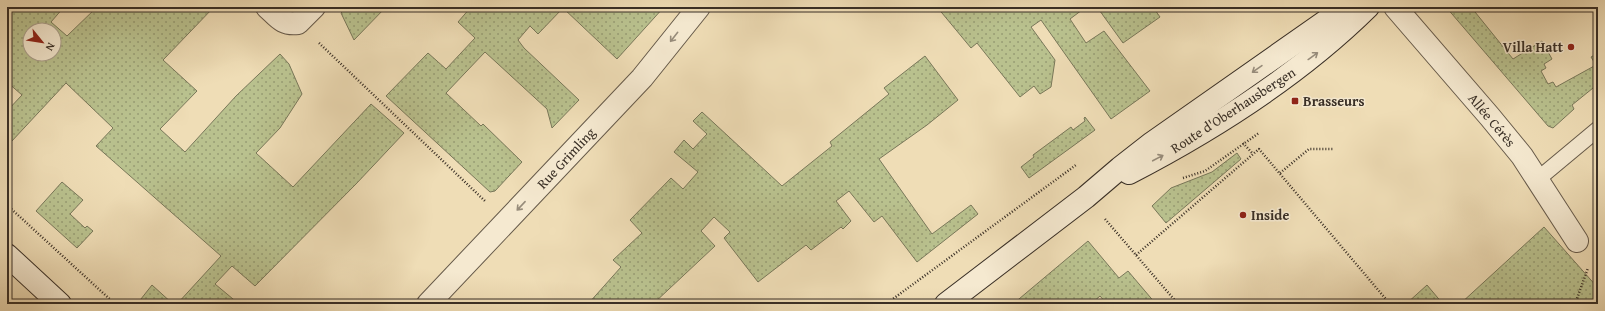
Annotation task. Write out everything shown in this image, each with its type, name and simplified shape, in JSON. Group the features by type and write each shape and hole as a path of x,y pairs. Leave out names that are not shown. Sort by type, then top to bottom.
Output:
{"street":[{"path":"267,7 280,20 289,24 298,23 314,7"},
{"name":"Rue Grimling","path":"428,304 642,78 699,7"},
{"path":"946,304 1086,197 1152,143 1346,7"},
{"name":"Route d'Oberhausbergen","path":"1086,197 1160,157 1232,113 1317,54 1368,7"},
{"name":"Allée Cérès","path":"1395,7 1522,156 1577,241"},
{"path":"7,256 60,304"}],"lane":[{"path":"1538,179 1598,129"}],"path":[{"path":"298,23 506,222"},
{"path":"1239,138 1253,154"},
{"path":"1136,255 1259,149 1390,304"},
{"path":"1280,173 1309,149 1333,149"},
{"path":"7,205 115,304"},
{"path":"1102,215 1178,304"},
{"path":"1575,304 1589,264"}],"green space":[{"path":"7,7 64,7 51,22 22,22 22,62 62,62 62,32 67,36 97,7 214,7 163,60 197,91 160,129 185,152 236,96 280,54 289,64 302,94 280,128 256,153 293,187 371,104 404,133 255,286 232,266 215,284 239,304 177,304 221,256 96,146 113,128 66,83 11,142 7,139 7,111 22,95 7,82"},
{"path":"347,7 386,7 354,40 341,13"},
{"path":"471,7 664,7 617,59 563,8 538,34 530,26 518,40 524,48 579,100 552,128 547,109 485,52 446,93 481,126 483,124 522,162 495,191 490,192 386,96 428,53 446,69 475,38 458,22"},
{"path":"937,7 1086,7 1070,19 1086,43 1104,31 1150,91 1111,119 1041,20 1031,27 1055,60 1051,87 1040,94 1034,86 1020,97 977,43 971,48"},
{"path":"1097,7 1153,7 1160,17 1123,43"},
{"path":"1446,7 1471,7 1513,59 1542,41 1552,59 1544,64 1546,68 1541,71 1548,84 1553,82 1556,87 1596,65 1591,57 1598,53 1598,84 1572,105 1574,109 1553,128 1548,126"},
{"path":"925,56 958,100 927,125 879,159 932,234 971,205 978,214 917,262 882,216 874,222 849,191 836,201 851,221 843,229 841,227 811,250 806,245 758,282 724,238 730,232 714,217 701,231 715,246 653,304 588,304 621,267 613,260 642,233 630,220 671,178 683,189 698,172 674,152 684,140 693,149 707,134 693,121 702,112 782,186 832,146 830,142 889,94 884,88"},
{"path":"1085,117 1095,130 1029,178 1021,167 1034,157 1033,155 1071,127 1073,130 1085,121"},
{"path":"1237,153 1241,159 1166,223 1152,206 1171,188 1212,172"},
{"path":"62,182 83,200 70,214 85,228 87,226 93,231 77,248 36,211"},
{"path":"1544,227 1598,288 1598,304 1460,304"},
{"path":"1088,241 1119,278 1128,271 1156,304 1122,304 1120,301 1116,304 1107,304 1100,296 1091,304 1013,304"},
{"path":"152,285 173,304 137,304"},
{"path":"1427,285 1443,304 1406,304"}],"place":[{"name":"Villa Hatt","path":"1571,47"},
{"name":"Brasseurs","path":"1295,101"},
{"name":"Inside","path":"1243,215"}]}
